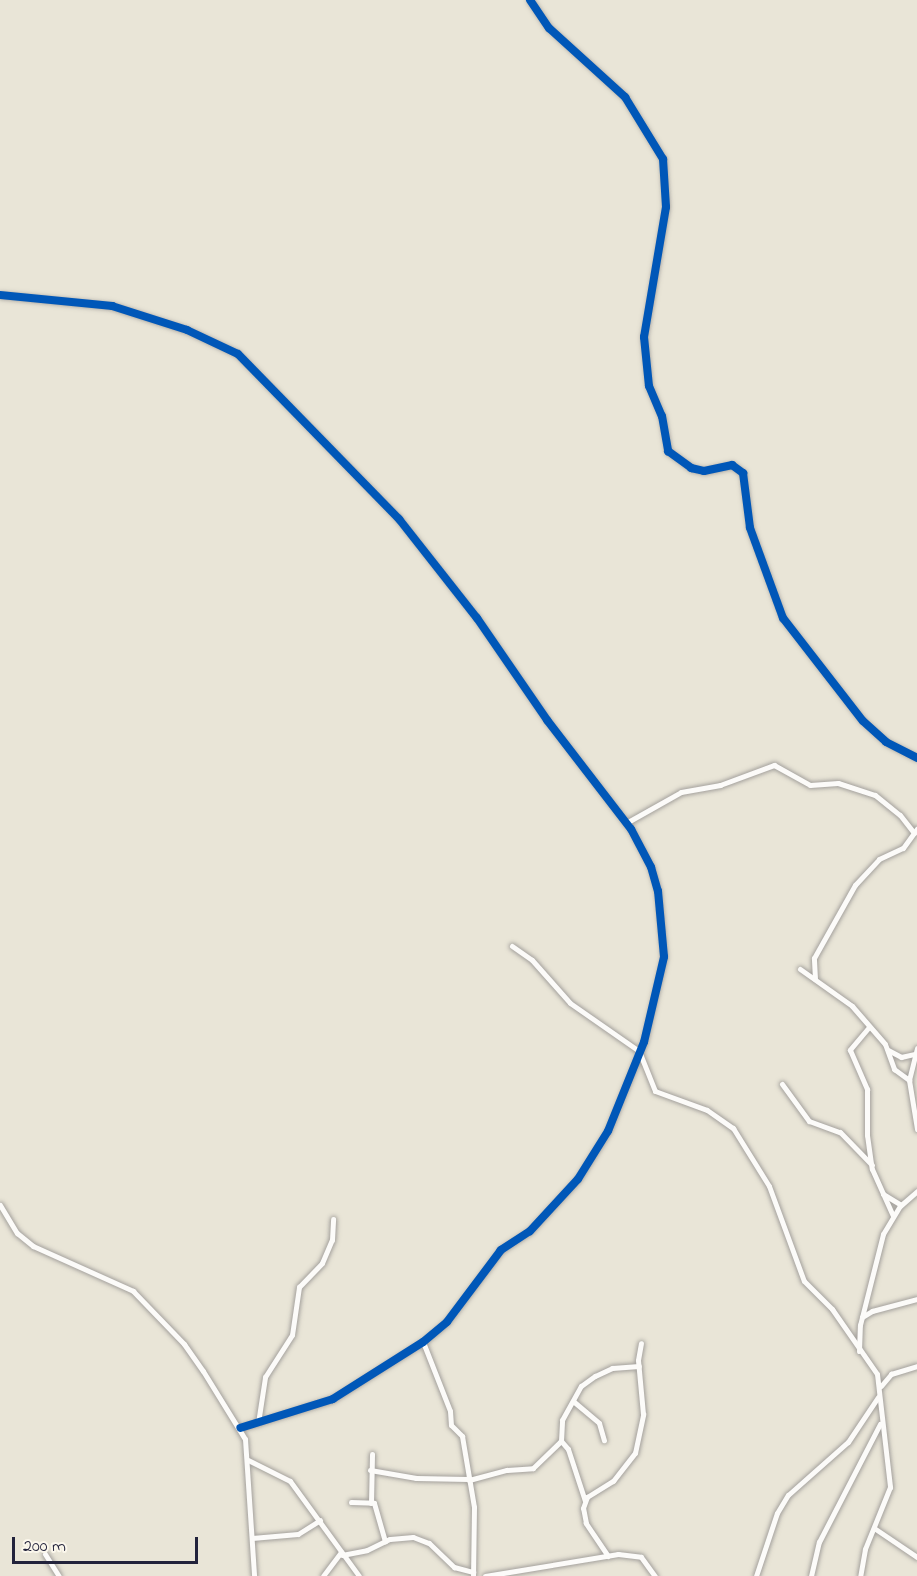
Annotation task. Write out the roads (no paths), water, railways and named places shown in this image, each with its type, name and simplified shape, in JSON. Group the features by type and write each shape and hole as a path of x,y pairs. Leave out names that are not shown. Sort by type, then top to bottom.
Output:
{"street":[{"path":"530,0 549,28 625,97 663,159 666,207 644,337 649,386 662,416 668,451 691,468 704,471 732,465 743,473 750,528 783,618 863,722 886,742 917,758"},
{"path":"0,295 112,306 187,330 238,354 399,519 477,618 547,720 626,823 651,867 658,891 664,957 639,1051 608,1131 578,1179 530,1231 501,1250 447,1322 423,1342 333,1399 240,1428"},
{"path":"626,823 681,792 720,785 774,765 810,785 838,783 874,795 900,815 916,832 897,853 879,859 855,885 814,958 815,979"},
{"path":"512,946 532,960 570,1003 639,1051 656,1091 707,1110 733,1128 769,1186 804,1281 832,1309 859,1352 878,1374 880,1424 890,1487 874,1528 860,1576"},
{"path":"800,969 852,1006 888,1050 894,1068 909,1080"},
{"path":"869,1027 850,1050 867,1089 872,1165 880,1190 893,1216"},
{"path":"888,1050 902,1057 915,1051"},
{"path":"915,1051 909,1080 917,1129"},
{"path":"782,1083 809,1121 840,1132 872,1165"},
{"path":"880,1190 901,1205"},
{"path":"859,1352 862,1317 879,1244 893,1216 901,1205 917,1191"},
{"path":"0,1205 17,1233 33,1246 123,1284 159,1315 184,1344 240,1428 248,1460 254,1576"},
{"path":"258,1423 265,1377 292,1335 299,1287 322,1263 332,1240 333,1219"},
{"path":"862,1317 872,1311 917,1299"},
{"path":"323,1576 342,1554 367,1550 385,1541 406,1537 429,1543 454,1567 473,1574 476,1536 462,1436 451,1425 423,1342"},
{"path":"585,1501 613,1481 635,1453 643,1414 639,1366 641,1343"},
{"path":"370,1470 416,1478 468,1480 507,1470 533,1468 561,1441 562,1420 581,1386 612,1368 639,1366"},
{"path":"880,1387 891,1374 917,1366"},
{"path":"756,1576 788,1495 795,1484 848,1442 878,1397"},
{"path":"573,1401 599,1423 604,1440"},
{"path":"811,1576 819,1542 880,1424"},
{"path":"561,1441 568,1449 585,1501 586,1523 608,1556"},
{"path":"372,1454 371,1503 385,1541"},
{"path":"248,1460 290,1482 359,1576"},
{"path":"351,1502 371,1503"},
{"path":"252,1538 298,1534 320,1520"},
{"path":"874,1528 917,1557"},
{"path":"45,1554 59,1576"},
{"path":"485,1576 517,1574 608,1556 641,1557 655,1576"},
{"path":"532,1576 538,1570"}]}
